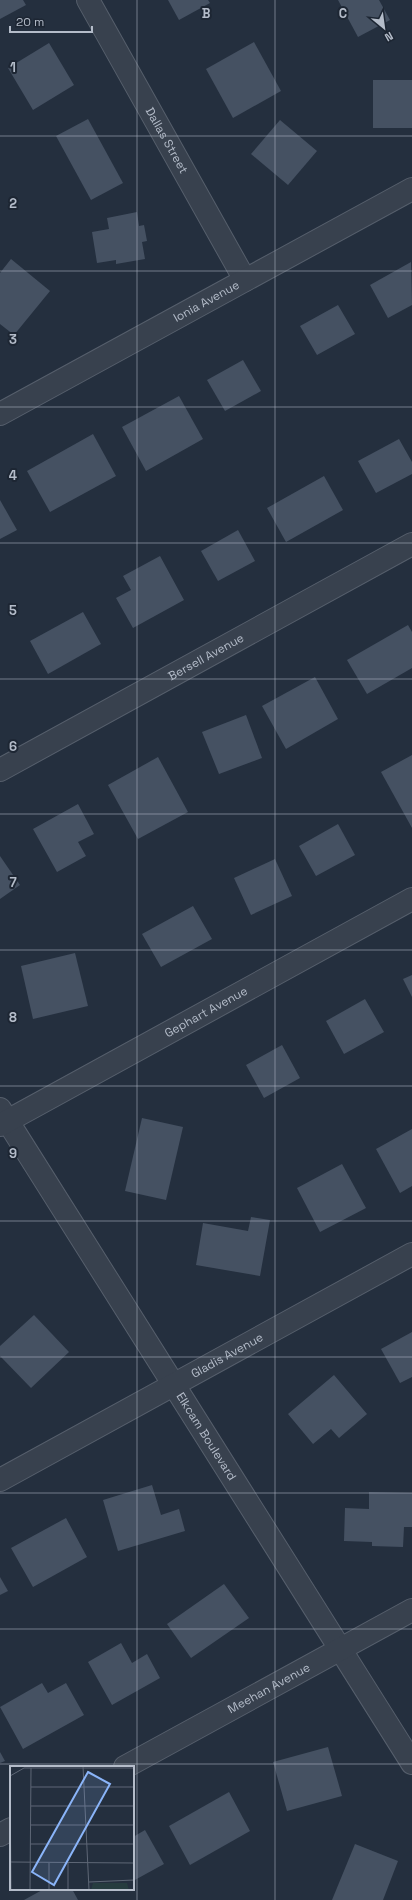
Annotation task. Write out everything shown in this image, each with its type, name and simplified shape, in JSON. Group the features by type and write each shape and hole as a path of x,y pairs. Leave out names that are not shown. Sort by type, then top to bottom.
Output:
{"street":[{"name":"Dallas Street","path":"88,0 246,280"},
{"name":"Ionia Avenue","path":"0,414 412,189"},
{"name":"Bersell Avenue","path":"0,770 412,544"},
{"name":"Gephart Avenue","path":"2,1118 412,899"},
{"name":"Elkcam Boulevard","path":"2,1118 174,1385 412,1763"},
{"name":"Gladis Avenue","path":"0,1480 412,1254"},
{"name":"Meehan Avenue","path":"127,1766 412,1610"},
{"path":"0,1835 10,1830"}],"building":[{"path":"0,0 23,0 26,5 0,19"},
{"path":"168,0 208,0 210,3 179,20"},
{"path":"338,0 379,0 390,20 358,37"},
{"path":"254,42 281,91 233,118 206,69"},
{"path":"49,43 74,85 33,110 8,68"},
{"path":"373,80 412,80 412,128 373,128"},
{"path":"88,119 123,183 91,200 56,136"},
{"path":"280,120 317,151 288,185 251,154"},
{"path":"137,212 139,226 144,225 147,241 142,242 145,259 116,264 116,260 97,263 92,232 109,229 107,218"},
{"path":"11,259 50,291 14,335 0,324 0,273"},
{"path":"411,262 412,305 388,318 370,285"},
{"path":"338,305 355,334 317,355 300,326"},
{"path":"243,360 261,391 225,411 207,380"},
{"path":"179,396 203,439 146,471 122,427"},
{"path":"93,434 116,476 50,512 27,471"},
{"path":"399,439 412,462 412,474 376,493 358,461"},
{"path":"324,476 343,510 286,542 267,508"},
{"path":"0,500 17,530 0,539"},
{"path":"238,530 255,561 218,581 201,551"},
{"path":"160,556 184,600 133,628 116,598 131,590 123,576"},
{"path":"83,612 101,644 48,674 30,641"},
{"path":"408,625 412,632 412,668 367,694 347,660"},
{"path":"315,677 338,719 286,749 262,706"},
{"path":"246,715 262,758 219,774 202,732"},
{"path":"412,755 412,828 381,772"},
{"path":"158,757 188,812 138,839 108,785"},
{"path":"78,804 94,834 78,842 86,856 57,872 33,829"},
{"path":"338,824 355,855 316,876 299,846"},
{"path":"0,856 20,885 0,899"},
{"path":"275,859 292,896 251,915 234,878"},
{"path":"193,906 212,939 161,967 142,934"},
{"path":"75,953 88,1006 33,1019 21,966"},
{"path":"412,975 412,997 403,979"},
{"path":"365,999 384,1032 344,1054 326,1021"},
{"path":"282,1045 300,1078 264,1098 246,1065"},
{"path":"142,1118 183,1127 166,1200 125,1191"},
{"path":"412,1129 412,1186 400,1193 376,1149"},
{"path":"342,1164 366,1208 320,1232 297,1188"},
{"path":"251,1217 270,1220 260,1276 196,1265 203,1223 248,1231"},
{"path":"34,1315 69,1352 31,1388 0,1356 0,1346"},
{"path":"412,1332 412,1377 400,1383 381,1349"},
{"path":"334,1375 367,1414 339,1438 331,1429 313,1444 288,1414"},
{"path":"152,1485 161,1515 179,1509 185,1531 118,1551 103,1500"},
{"path":"369,1492 412,1493 412,1527 404,1527 403,1547 372,1546 372,1542 344,1541 345,1508 369,1509"},
{"path":"66,1518 87,1557 33,1587 11,1548"},
{"path":"0,1577 8,1591 0,1595"},
{"path":"224,1584 249,1618 191,1658 167,1624"},
{"path":"121,1643 132,1663 147,1654 160,1678 112,1705 88,1662"},
{"path":"42,1683 48,1693 66,1683 84,1715 23,1749 0,1707"},
{"path":"328,1747 342,1796 287,1811 273,1762"},
{"path":"0,1752 5,1761 0,1763"},
{"path":"229,1792 250,1831 190,1865 169,1826"},
{"path":"145,1830 164,1864 134,1880 134,1836"},
{"path":"355,1844 398,1861 383,1900 332,1900"},
{"path":"42,1890 73,1890 78,1900 24,1900"}]}
